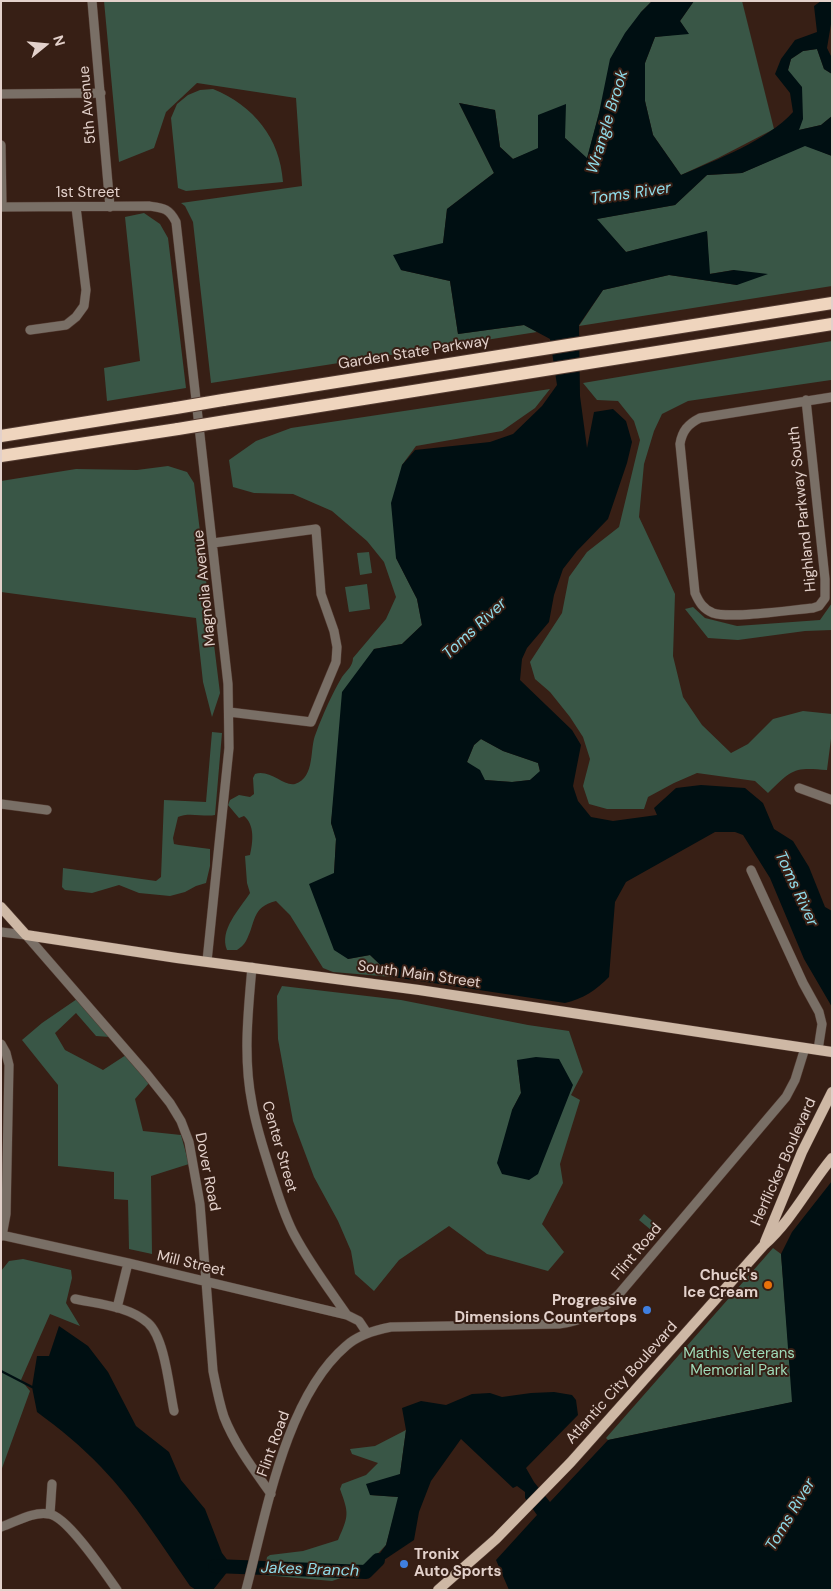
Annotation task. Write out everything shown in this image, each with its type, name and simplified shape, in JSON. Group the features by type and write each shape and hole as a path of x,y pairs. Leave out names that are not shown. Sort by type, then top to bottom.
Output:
{"highway":[{"name":"Garden State Parkway","path":"1,436 832,302"},
{"path":"1,456 832,324"},
{"path":"1,463 25,459 46,449"}],"main road":[{"name":"Dover Road","path":"1,907 26,936"},
{"name":"South Main Street","path":"26,936 419,990 832,1052"},
{"name":"Herflicker Boulevard","path":"764,1245 802,1152 832,1092"},
{"name":"Atlantic City Boulevard","path":"438,1590 461,1572 558,1476 773,1236 798,1206 832,1158"}],"street":[{"name":"5th Avenue","path":"92,1 102,93 110,207"},
{"path":"1,94 102,93"},
{"path":"1,145 2,207"},
{"name":"1st Street","path":"2,207 149,206 162,208 172,214"},
{"path":"30,330 66,325 76,317 84,306 86,290 76,207"},
{"name":"Magnolia Avenue","path":"172,214 179,232 214,542 226,659 229,712 228,748 207,961"},
{"name":"Highland Parkway South","path":"806,400 826,598 819,606 813,608 723,615 715,613 705,608 695,593 680,444 683,432 700,418 806,400 832,397"},
{"path":"214,542 316,530 321,594 334,631 337,646 336,662 311,722 229,712"},
{"path":"799,788 832,800"},
{"path":"1,804 47,810"},
{"path":"751,870 803,984 818,1012 822,1024 818,1050"},
{"name":"South Main Street","path":"1,932 26,936"},
{"name":"Dover Road","path":"26,936 146,1073 170,1103 181,1121 189,1142 200,1204 213,1371 218,1396 235,1438 271,1494"},
{"name":"Center Street","path":"252,967 248,1010 248,1074 252,1104 260,1139 282,1207 294,1235 310,1262 347,1315"},
{"path":"2,1236 6,1214 4,1139 9,1065 3,1046"},
{"name":"Flint Road","path":"246,1590 283,1450 306,1400 333,1359 347,1345 367,1333 379,1329 406,1326 559,1324 582,1319 606,1306 619,1294 786,1097 795,1080 805,1048"},
{"name":"Mill Street","path":"2,1236 128,1263 347,1315 359,1321 367,1333"},
{"path":"117,1308 128,1263"},
{"path":"75,1299 117,1308 148,1323 156,1333 161,1346 174,1411"},
{"path":"50,1514 52,1484"},
{"path":"1,1528 28,1517 50,1514 59,1517 69,1527 117,1590"}],"green space":[{"path":"104,1 652,1 641,12 599,113 587,159 565,138 513,159 500,147 495,110 459,103 494,173 447,209 443,244 401,270 450,281 458,334 524,325 537,332 211,383 193,222 185,206 181,203 302,186 296,98 197,83 166,112 154,148 119,162"},
{"path":"694,1 742,1 774,129 681,175 653,135 645,101 645,63 655,37 688,33 680,21"},
{"path":"817,49 824,69 832,74 832,116 821,125 799,130 788,70 791,59 803,51"},
{"path":"213,89 241,105 262,125 277,151 283,182 186,191 178,188 171,118 177,104 188,95 200,90"},
{"path":"805,145 832,156 832,286 579,326 603,290 669,275 737,285 734,270 709,274 707,232 626,252 596,219 675,205 707,175 742,173"},
{"path":"144,213 160,224 168,238 186,388 107,401 104,368 140,361 125,217"},
{"path":"832,341 831,380 688,401 662,414 654,431 644,464 639,517 675,594 673,656 683,697 702,725 731,753 748,744 773,719 803,711 832,714 832,731 827,770 807,769 794,771 768,793 755,781 697,773 648,797 644,809 607,809 589,804 583,786 590,759 583,737 550,692 535,679 530,662 562,613 569,577 587,552 619,527 640,440 634,421 618,401 597,400 583,383"},
{"path":"550,389 535,408 502,431 416,446 402,465 396,558 417,599 422,625 402,644 374,649 337,770 331,823 336,839 334,874 348,959 370,955 393,977 333,972 323,968 290,915 276,901 262,907 255,916 243,945 237,950 227,950 225,943 226,935 231,920 250,893 247,883 245,856 250,855 252,839 252,829 248,820 244,816 239,818 228,805 230,800 239,795 250,797 254,794 253,778 255,774 266,774 291,784 302,780 309,769 316,733 335,690 351,666 353,658 386,619 396,597 384,562 367,541 332,511 293,494 254,493 233,487 229,460 256,441 291,428"},
{"path":"168,466 187,472 194,483 220,693 212,717 203,682 196,618 1,592 1,481 76,469 137,470"},
{"path":"369,552 372,573 360,575 357,553"},
{"path":"367,584 370,609 349,612 345,587"},
{"path":"832,603 832,630 805,631 738,640 708,638 685,609 693,607 705,618 737,626 820,620"},
{"path":"212,732 222,733 215,815 186,815 178,817 173,838 174,844 210,849 210,866 206,883 170,896 139,893 119,885 92,893 65,890 62,887 63,868 156,881 161,877 164,800 206,802"},
{"path":"481,739 503,751 538,763 540,772 530,780 512,782 484,780 467,762 474,745"},
{"path":"282,986 401,1000 528,1025 569,1031 583,1072 571,1095 580,1100 560,1164 563,1183 542,1224 564,1252 548,1271 487,1254 449,1226 399,1260 374,1291 355,1274 351,1251 338,1221 314,1177 293,1121 278,1039 277,996","holes":["517,1060 538,1174 512,1110 521,1093"]},
{"path":"77,999 110,1037 96,1036 76,1013 55,1033 65,1050 103,1070 126,1055 149,1083 135,1099 143,1131 181,1135 189,1164 151,1176 152,1254 129,1249 128,1200 114,1199 114,1172 58,1166 58,1085 22,1040 42,1023"},
{"path":"644,1214 657,1225 653,1226 651,1230 639,1220"},
{"name":"Mathis Veterans Memorial Park","path":"773,1248 781,1254 793,1402 608,1440 606,1438"},
{"path":"23,1259 71,1270 72,1278 66,1303 80,1326 50,1314 21,1380 30,1391 1,1471 1,1271 9,1261"},
{"path":"406,1430 400,1474 370,1495 399,1497 386,1545 361,1571 332,1581 264,1575 267,1557 270,1555 303,1551 338,1540 346,1519 345,1504 340,1489 342,1484 366,1475 378,1463 352,1454 350,1449 375,1446"}],"water":[{"path":"652,1 694,1 680,21 689,34 655,37 645,63 645,101 653,135 681,175 756,140 770,132 793,112 790,93 775,74 781,59 795,40 817,32 814,6 821,1 832,1 832,18 827,48 832,58 832,74 824,69 817,49 803,51 791,59 788,70 802,87 803,119 799,130 821,125 832,116 832,156 805,146 742,173 707,175 675,205 597,219 626,252 707,231 710,274 734,270 768,274 737,285 669,275 603,290 579,325 580,396 587,448 594,412 613,409 626,421 632,442 608,519 577,551 563,569 554,595 549,622 527,648 522,659 520,680 572,730 581,745 573,786 578,801 591,817 613,821 657,815 654,808 676,788 701,785 745,788 763,803 774,829 793,841 809,867 825,907 832,911 832,1007 804,959 770,878 743,835 735,832 715,832 626,882 615,902 609,977 589,993 565,1003 393,977 370,955 348,959 334,950 309,884 334,873 336,839 331,823 342,692 374,649 402,644 422,625 417,599 396,558 391,503 402,465 415,450 490,442 513,434 542,406 557,385 550,339 524,325 458,334 450,281 401,270 393,255 443,243 447,209 494,173 459,103 495,110 500,147 513,159 538,148 538,115 566,104 565,138 587,158 599,113 610,59 625,33","holes":["481,739 503,751 538,763 540,771 530,780 512,782 485,780 480,770 467,762 474,745"]},
{"path":"536,1057 559,1059 573,1085 538,1174 529,1180 502,1174 497,1163 512,1110 521,1093 517,1060"},
{"name":"Toms River","path":"832,1181 832,1590 509,1590 496,1560 537,1515 525,1498 525,1492 517,1486 513,1488 461,1439 431,1481 419,1512 414,1540 366,1572 386,1545 398,1497 370,1495 366,1484 400,1474 406,1430 402,1408 421,1401 446,1405 472,1394 490,1393 502,1397 554,1392 572,1395 576,1400 578,1415 526,1468 534,1482 550,1502 608,1440 792,1402 781,1254 792,1232"},
{"path":"59,1326 88,1346 108,1372 136,1426 169,1452 181,1480 205,1509 222,1553 232,1566 213,1590 196,1590 190,1586 148,1525 113,1481 78,1445 37,1412 32,1387 37,1356 49,1356"}],"waterway":[{"name":"Jakes Branch","path":"1,1371 32,1387"},
{"name":"Jakes Branch","path":"215,1566 366,1572 378,1560"}],"place":[{"name":"Chuck's Ice Cream","path":"768,1285"},
{"name":"Progressive Dimensions Countertops","path":"647,1310"},
{"name":"Tronix Auto Sports","path":"404,1564"}],"water label":[{"name":"Wrangle Brook","path":"608,122"}]}
